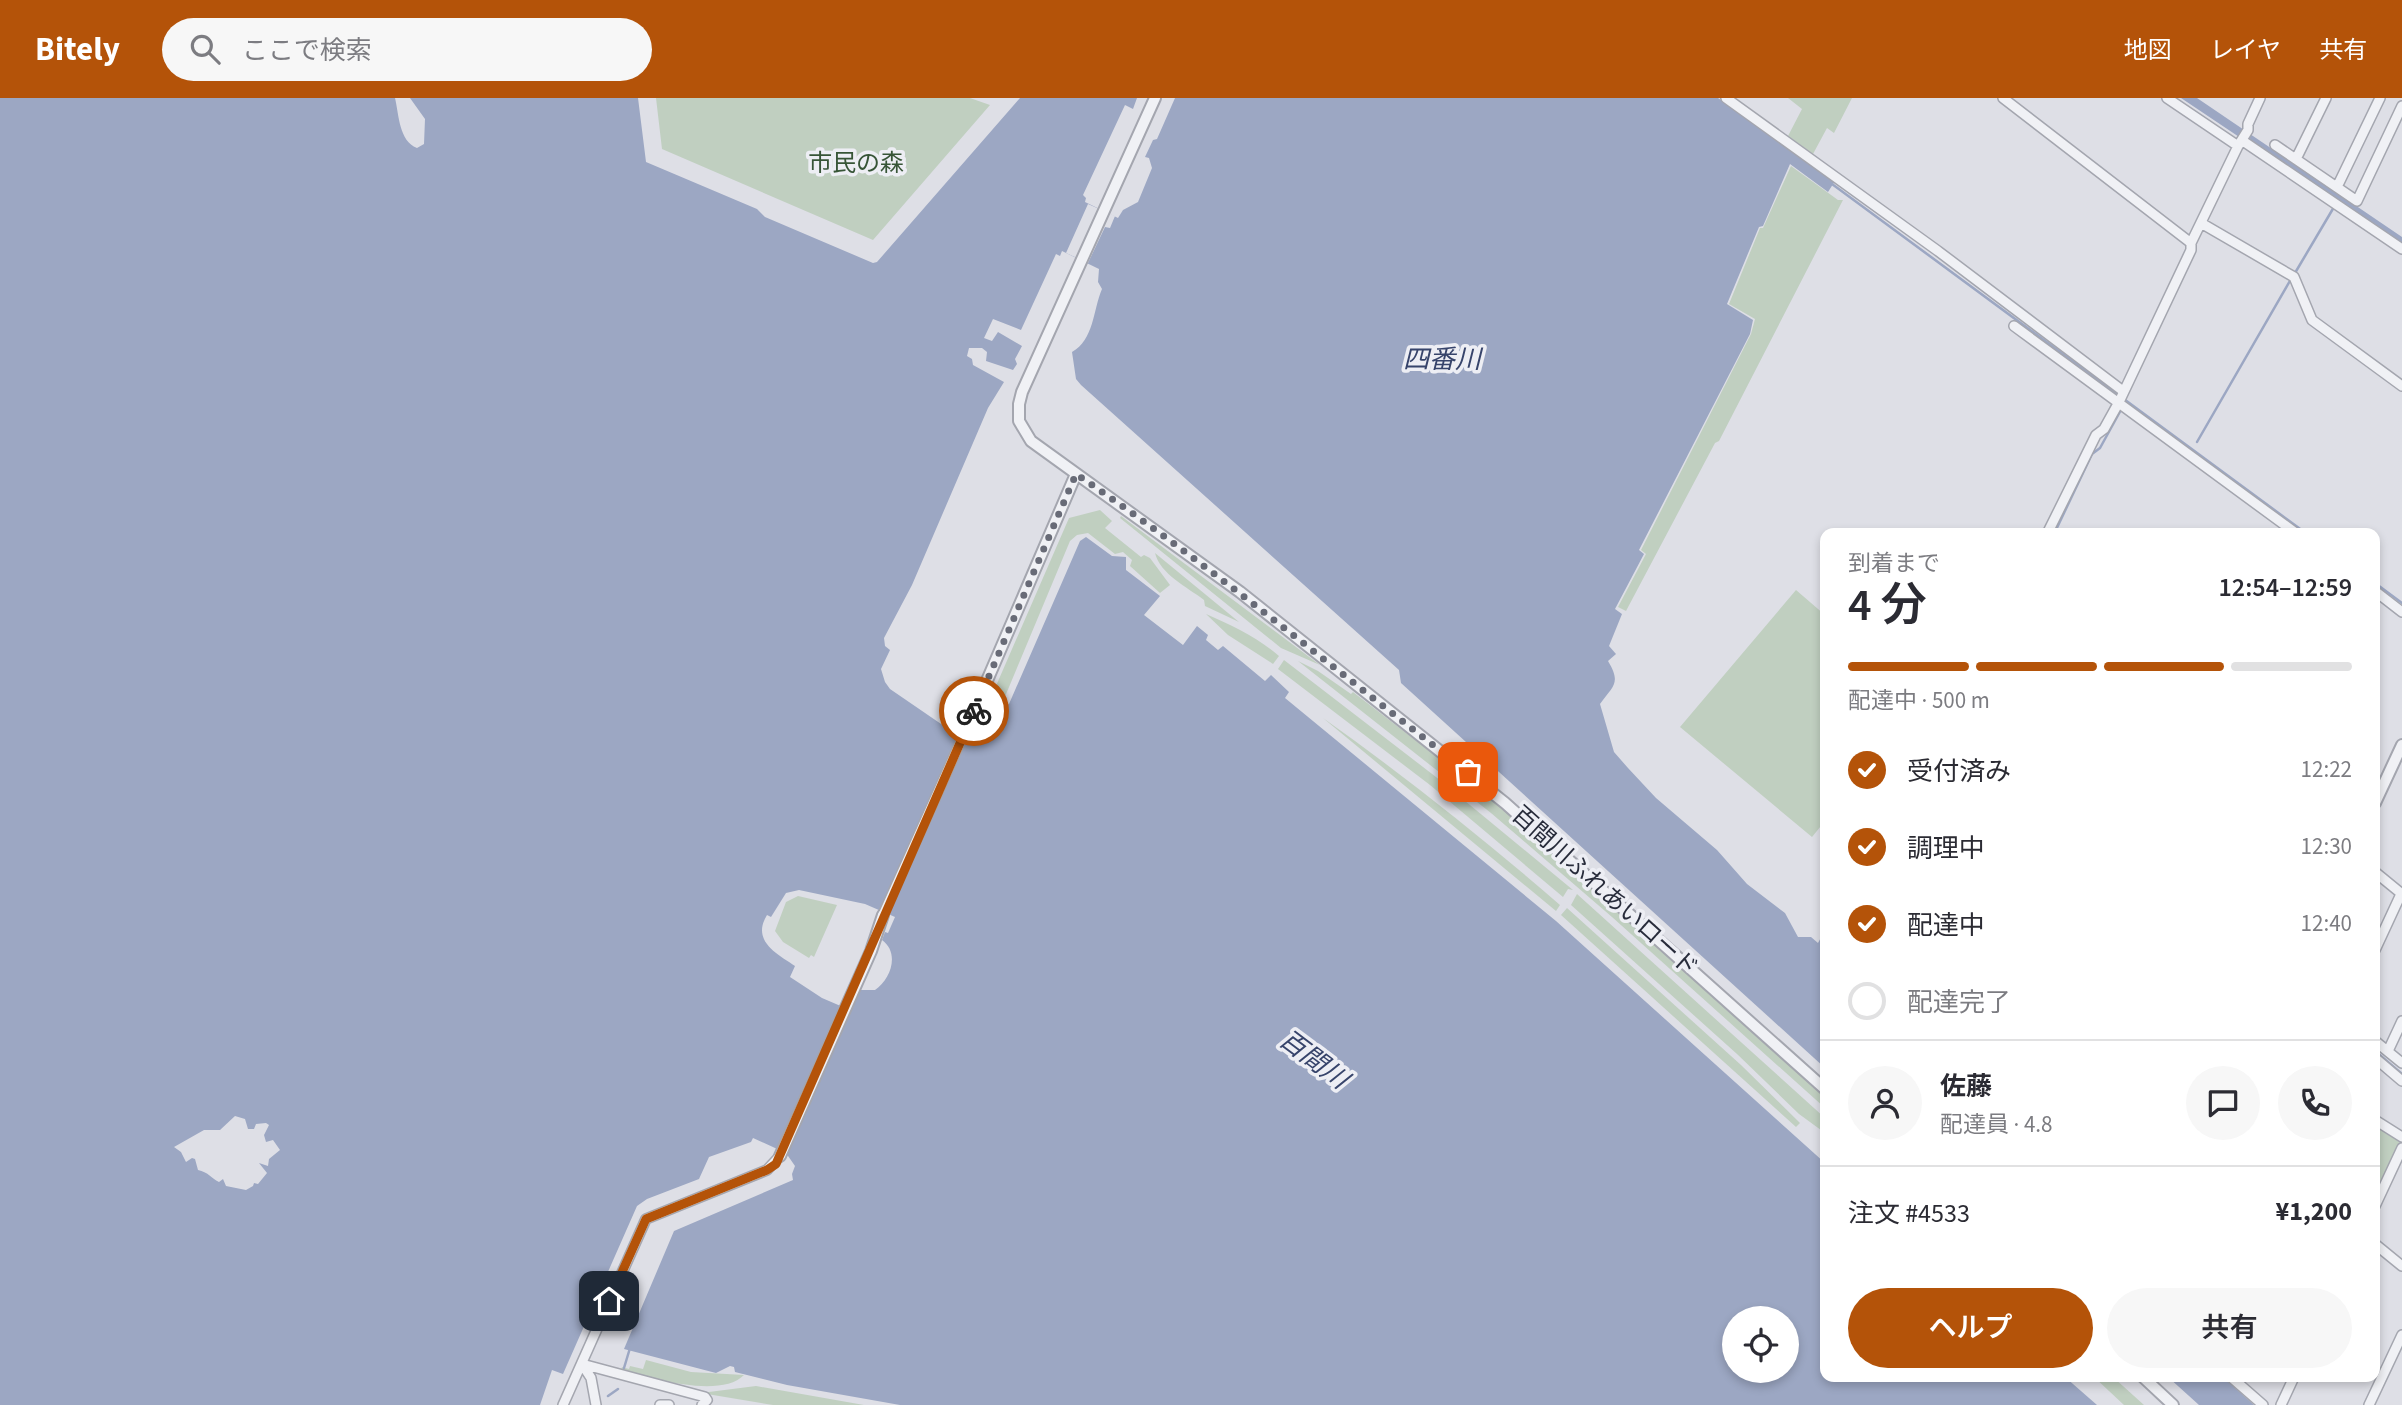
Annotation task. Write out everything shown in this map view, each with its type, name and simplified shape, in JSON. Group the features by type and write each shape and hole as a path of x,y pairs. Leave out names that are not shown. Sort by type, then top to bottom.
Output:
{"street":[{"name":"百間川ふれあいロード","path":"1155,98 1022,392 1018,414 1022,428 1031,441 1240,592 1496,795 1820,1084"},
{"path":"1726,98 2121,396 2289,528"},
{"path":"2003,98 2191,243"},
{"path":"2167,98 2242,142 2402,249"},
{"path":"2050,528 2096,435 2104,429 2121,396 2191,250 2191,243 2248,130 2248,124 2260,98"},
{"path":"2296,159 2326,98"},
{"path":"2337,187 2381,98"},
{"path":"2275,145 2357,201 2402,106"},
{"path":"2201,223 2292,277 2312,320 2402,386"},
{"path":"2014,326 2042,338"},
{"path":"563,1405 646,1219 767,1170 780,1156 1076,474"},
{"path":"2380,595 2402,611"},
{"path":"2380,792 2402,746"},
{"path":"2380,876 2402,894 2380,940"},
{"path":"2388,1051 2402,1021"},
{"path":"2380,1045 2402,1063"},
{"path":"2380,1062 2402,1081"},
{"path":"2380,1123 2402,1137"},
{"path":"2380,1195 2402,1148"},
{"path":"2380,1248 2402,1266"},
{"path":"2380,1382 2402,1335"},
{"path":"582,1364 591,1378 596,1405"},
{"path":"582,1364 705,1397 707,1400 702,1405"},
{"path":"2148,1382 2173,1405"},
{"path":"2237,1382 2263,1405"},
{"path":"2281,1405 2292,1382"},
{"path":"2369,1405 2380,1382"},
{"path":"660,1405 669,1405"}],"green space":[{"name":"市民の森","path":"656,98 970,98 990,105 873,240 662,149"},
{"path":"1788,98 1852,98 1834,133 1827,128 1813,154 1788,136 1802,109"},
{"path":"1791,166 1838,200 1843,200 1719,441 1715,443 1626,611 1618,607 1646,554 1641,550 1751,334 1755,319 1729,304 1760,228 1763,228"},
{"path":"1100,510 1112,521 1105,528 1141,557 1144,555 1150,558 1170,585 1160,593 1130,566 1132,560 1123,552 1115,554 1088,533 1077,535 1070,541 1004,699 999,703 989,702 1069,518"},
{"path":"1121,516 1320,665 1281,648 1120,518"},
{"path":"1155,553 1239,622 1205,606 1204,600 1168,574"},
{"path":"1796,590 1820,611 1820,827 1812,837 1680,727"},
{"path":"1206,614 1253,638 1279,656 1273,664 1228,635"},
{"path":"1284,660 1436,777 1573,890 1568,889 1563,897 1430,785 1278,669"},
{"path":"1298,661 1351,694 1353,692 1537,834 1820,1089 1820,1104 1612,917 1491,813"},
{"path":"1323,718 1503,856 1560,905 1556,911"},
{"path":"1577,894 1820,1113 1820,1129 1799,1114 1737,1054 1571,905"},
{"path":"798,896 837,905 814,957 811,955 809,958 783,942 775,931 786,902"},
{"path":"1567,908 1741,1065 1800,1123 1796,1127 1561,915"},
{"path":"2380,1129 2397,1139 2400,1144 2380,1187"},
{"path":"646,1360 691,1372 744,1375 733,1382 702,1386 621,1370 622,1367 629,1369 630,1366 643,1369"},
{"path":"2099,1382 2119,1382 2144,1405 2124,1405"},
{"path":"756,1386 864,1405 773,1405 701,1393"}],"water":[{"path":"0,98 395,98 403,134 411,145 417,148 424,144 425,119 410,98 638,98 646,162 757,209 765,217 873,263 877,262 1020,98 1137,98 1133,109 1125,105 1083,195 1085,202 1118,218 1123,210 1138,202 1152,168 1149,158 1145,157 1153,140 1157,139 1175,98 1718,98 1835,181 1828,192 1790,164 1763,226 1759,227 1727,304 1753,320 1750,334 1639,550 1644,554 1615,609 1622,614 1609,646 1616,654 1608,661 1615,679 1600,704 1614,752 1656,798 1717,850 1747,884 1785,913 1798,937 1811,937 1818,943 1820,939 1820,1063 1401,683 1399,670 1081,385 1076,379 1072,352 1085,340 1089,332 1102,289 1098,282 1099,269 1062,251 1060,256 1056,254 1021,330 993,319 984,338 992,341 998,332 1022,346 1013,370 986,361 987,352 982,348 969,348 967,356 972,359 973,365 1004,382 988,408 912,585 884,638 885,646 890,650 881,669 890,689 944,726 979,741 982,726 987,724 979,720 985,707 998,711 1009,704 1080,541 1086,537 1112,556 1126,557 1126,570 1160,596 1144,615 1183,645 1197,626 1208,635 1206,640 1218,650 1223,646 1265,681 1271,675 1289,692 1285,698 1556,921 1820,1159 1820,1382 2071,1382 2097,1405 900,1405 787,1385 735,1372 734,1367 730,1366 716,1373 624,1349 674,1231 793,1180 795,1166 786,1153 753,1138 751,1142 709,1157 699,1179 647,1199 637,1206 563,1374 552,1370 540,1405 0,1405","holes":["799,890 865,904 895,917 882,940 891,952 889,973 875,990 859,990 850,1010 822,998 790,977 795,966 768,946 762,932 767,915 771,917 786,893","235,1116 245,1119 248,1129 254,1129 256,1124 269,1125 264,1135 266,1142 273,1140 280,1150 269,1159 268,1166 259,1163 267,1173 258,1184 254,1183 246,1190 226,1186 223,1179 219,1182 198,1170 195,1159 186,1162 181,1152 174,1147 204,1130 220,1130"]},
{"path":"2181,98 2197,98 2402,237 2402,246"},
{"path":"2174,1382 2229,1382 2254,1405 2199,1405"}],"pier":[{"path":"1088,204 1115,216 1110,228 1105,227 1088,263 1066,253"}],"waterway":[{"path":"1832,184 2299,528"},
{"path":"2295,273 2334,207"},
{"path":"2197,442 2291,279"},
{"path":"2057,528 2092,454 2100,448 2122,408"},
{"path":"2380,587 2402,603"},
{"path":"2380,1055 2402,1074"},
{"path":"624,1368 630,1348"},
{"path":"608,1396 618,1389"}],"way so far":[{"path":"974,711 1076,474 1240,592 1351,683 1468,772"}],"route":[{"path":"609,1301 646,1219 776,1164 974,711"}],"water label":[{"name":"四番川","path":"1442,359"},
{"name":"百間川","path":"1314,1059"}]}
